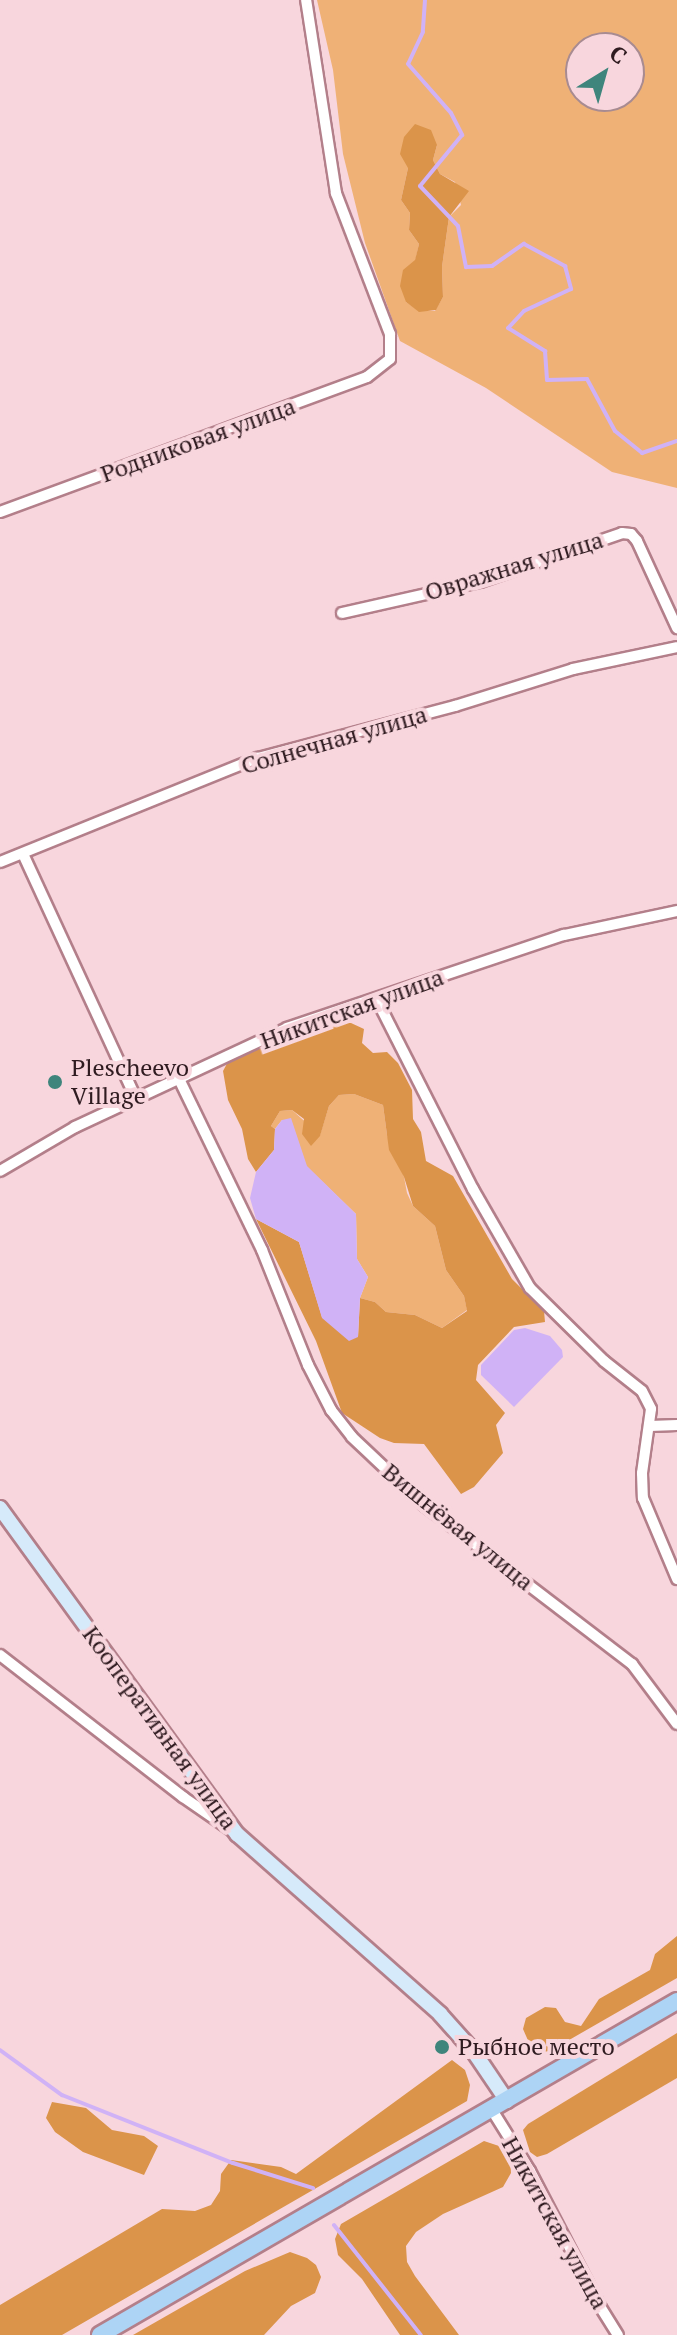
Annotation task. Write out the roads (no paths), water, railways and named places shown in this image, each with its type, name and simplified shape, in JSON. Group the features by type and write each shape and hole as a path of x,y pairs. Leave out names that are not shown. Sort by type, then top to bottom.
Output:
{"main road":[{"path":"100,2335 677,2001"}],"street":[{"name":"Родниковая улица","path":"0,512 367,377 390,359 390,334 336,193 306,0"},
{"name":"Овражная улица","path":"342,613 480,582 622,533 631,534 637,541 677,628"},
{"name":"Солнечная улица","path":"0,862 258,758 455,706 573,669 677,647"},
{"path":"23,854 136,1099"},
{"name":"Никитская улица","path":"0,1171 75,1127 287,1028 564,935 677,911"},
{"path":"377,1000 473,1189 530,1288 604,1361 642,1391 651,1409 642,1473 643,1498 677,1579"},
{"name":"Вишнёвая улица","path":"179,1079 262,1250 308,1365 331,1410 352,1437 424,1505 632,1664 677,1724"},
{"path":"650,1426 677,1425"},
{"name":"Кооперативная улица","path":"0,1508 204,1793 238,1835 440,2014 474,2052 499,2106"},
{"path":"0,1655 183,1797 238,1835"},
{"name":"Никитская улица","path":"499,2106 601,2308 618,2335"}],"waterway":[{"path":"425,0 423,32 408,64 451,113 462,135 420,186 458,226 466,267 492,266 524,244 565,266 571,289 524,311 508,328 545,351 547,380 587,379 615,431 642,453 677,441"},
{"path":"0,2050 62,2095 233,2163 313,2188"},
{"path":"334,2225 421,2335"}],"place":[{"name":"Plescheevo Village","path":"55,1082"},
{"name":"Рыбное место","path":"442,2047"}]}
